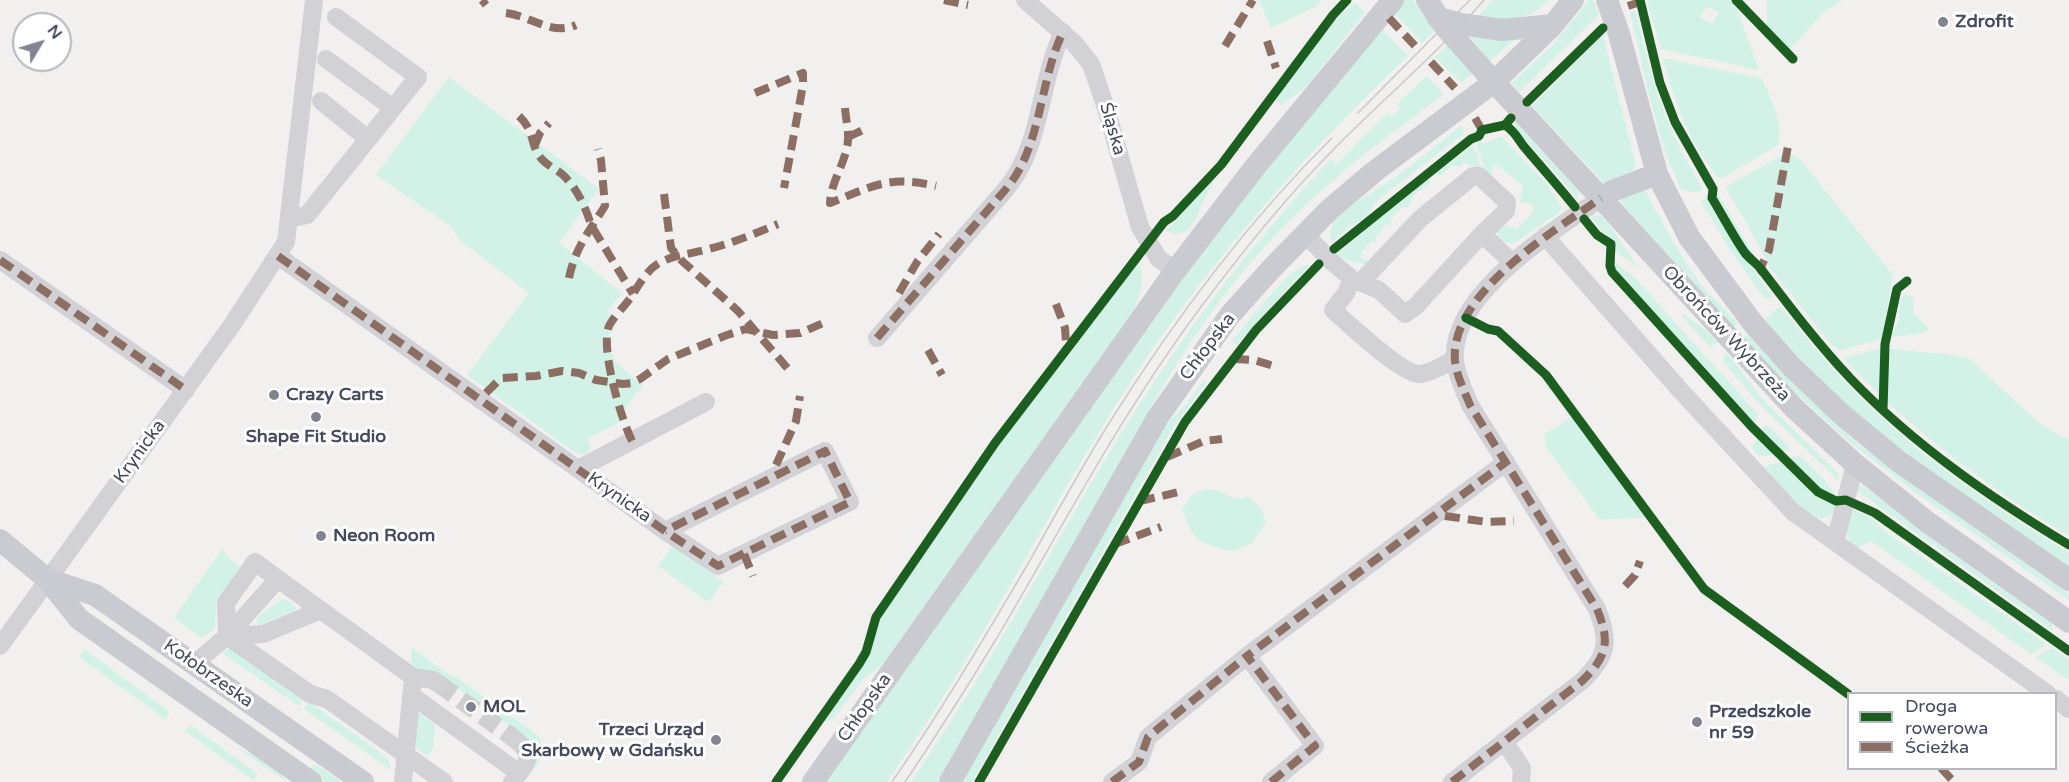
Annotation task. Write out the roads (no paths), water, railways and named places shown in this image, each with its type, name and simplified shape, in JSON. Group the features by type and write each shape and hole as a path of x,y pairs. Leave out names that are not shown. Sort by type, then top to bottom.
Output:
{"main road":[{"name":"Chłopska","path":"813,782 1175,271 1255,167 1393,0"},
{"name":"Chłopska","path":"950,782 1175,391 1230,315 1305,234 1375,171 1494,82 1553,25 1573,0"},
{"name":"Obrońców Wybrzeża","path":"1607,0 1619,34 1657,174 1689,237 1752,322 1791,366 1840,413 1898,461 2069,580"},
{"path":"1432,9 1461,24 1502,30 1553,25"},
{"name":"Obrońców Wybrzeża","path":"1432,9 1494,82 1794,408 1855,464 1926,521 2069,622"},
{"path":"1601,198 1612,191 1657,174"},
{"name":"Kołobrzeska","path":"0,540 47,579 79,619 310,782"},
{"name":"Kołobrzeska","path":"47,579 95,596 363,782"}],"street":[{"name":"Krynicka","path":"0,646 186,390 286,242 314,0"},
{"name":"Śląska","path":"1025,0 1063,32 1084,54 1095,72 1140,227 1158,258 1175,271"},
{"path":"290,219 307,215 418,76 336,17"},
{"path":"877,338 1019,171 1030,144 1055,48 1063,32"},
{"path":"326,59 393,108"},
{"path":"321,101 368,139"},
{"path":"1305,234 1332,262 1356,280 1379,290 1405,314 1416,306 1506,211 1508,206 1504,197 1479,176 1475,176 1447,196 1420,219 1356,280 1333,310 1396,363 1408,370 1420,374 1455,359"},
{"path":"1452,782 1593,670 1604,648 1605,628 1597,609 1470,405 1458,378 1455,359 1459,336 1466,318 1482,293 1512,262 1545,236 1601,198"},
{"path":"1482,234 1512,262"},
{"path":"1545,236 1680,390 1800,518 2047,692"},
{"name":"Krynicka","path":"278,256 665,531 718,566 850,502 825,451 665,531"},
{"path":"0,260 186,390"},
{"path":"578,469 706,402"},
{"path":"1112,782 1139,762 1148,737 1247,656 1506,462"},
{"path":"1835,542 1855,464"},
{"path":"227,636 226,603 255,562 413,677 433,680 439,684"},
{"path":"194,664 227,636 278,579"},
{"path":"227,636 263,634 321,610"},
{"path":"227,636 303,690 327,699 444,782"},
{"path":"1247,656 1315,746 1270,782"},
{"path":"403,782 413,677"},
{"path":"411,695 515,777 529,754 527,749 512,737"},
{"path":"1504,741 1522,768 1521,782"}],"tunnel":[{"path":"439,684 512,737"}],"tram line":[{"path":"1358,113 1470,0"},
{"path":"905,782 995,641 1119,429 1201,307 1248,245 1316,167 1448,39 1484,0"},
{"path":"892,782 962,674 1096,445 1156,351 1239,240 1332,138"}],"place":[{"name":"Zdrofit","path":"1943,22"},
{"name":"Crazy Carts","path":"274,395"},
{"name":"Shape Fit Studio","path":"316,417"},
{"name":"Neon Room","path":"321,536"},
{"name":"MOL","path":"471,707"},
{"name":"Przedszkole nr 59","path":"1697,722"},
{"name":"Trzeci Urząd Skarbowy w Gdańsku","path":"716,740"}]}
